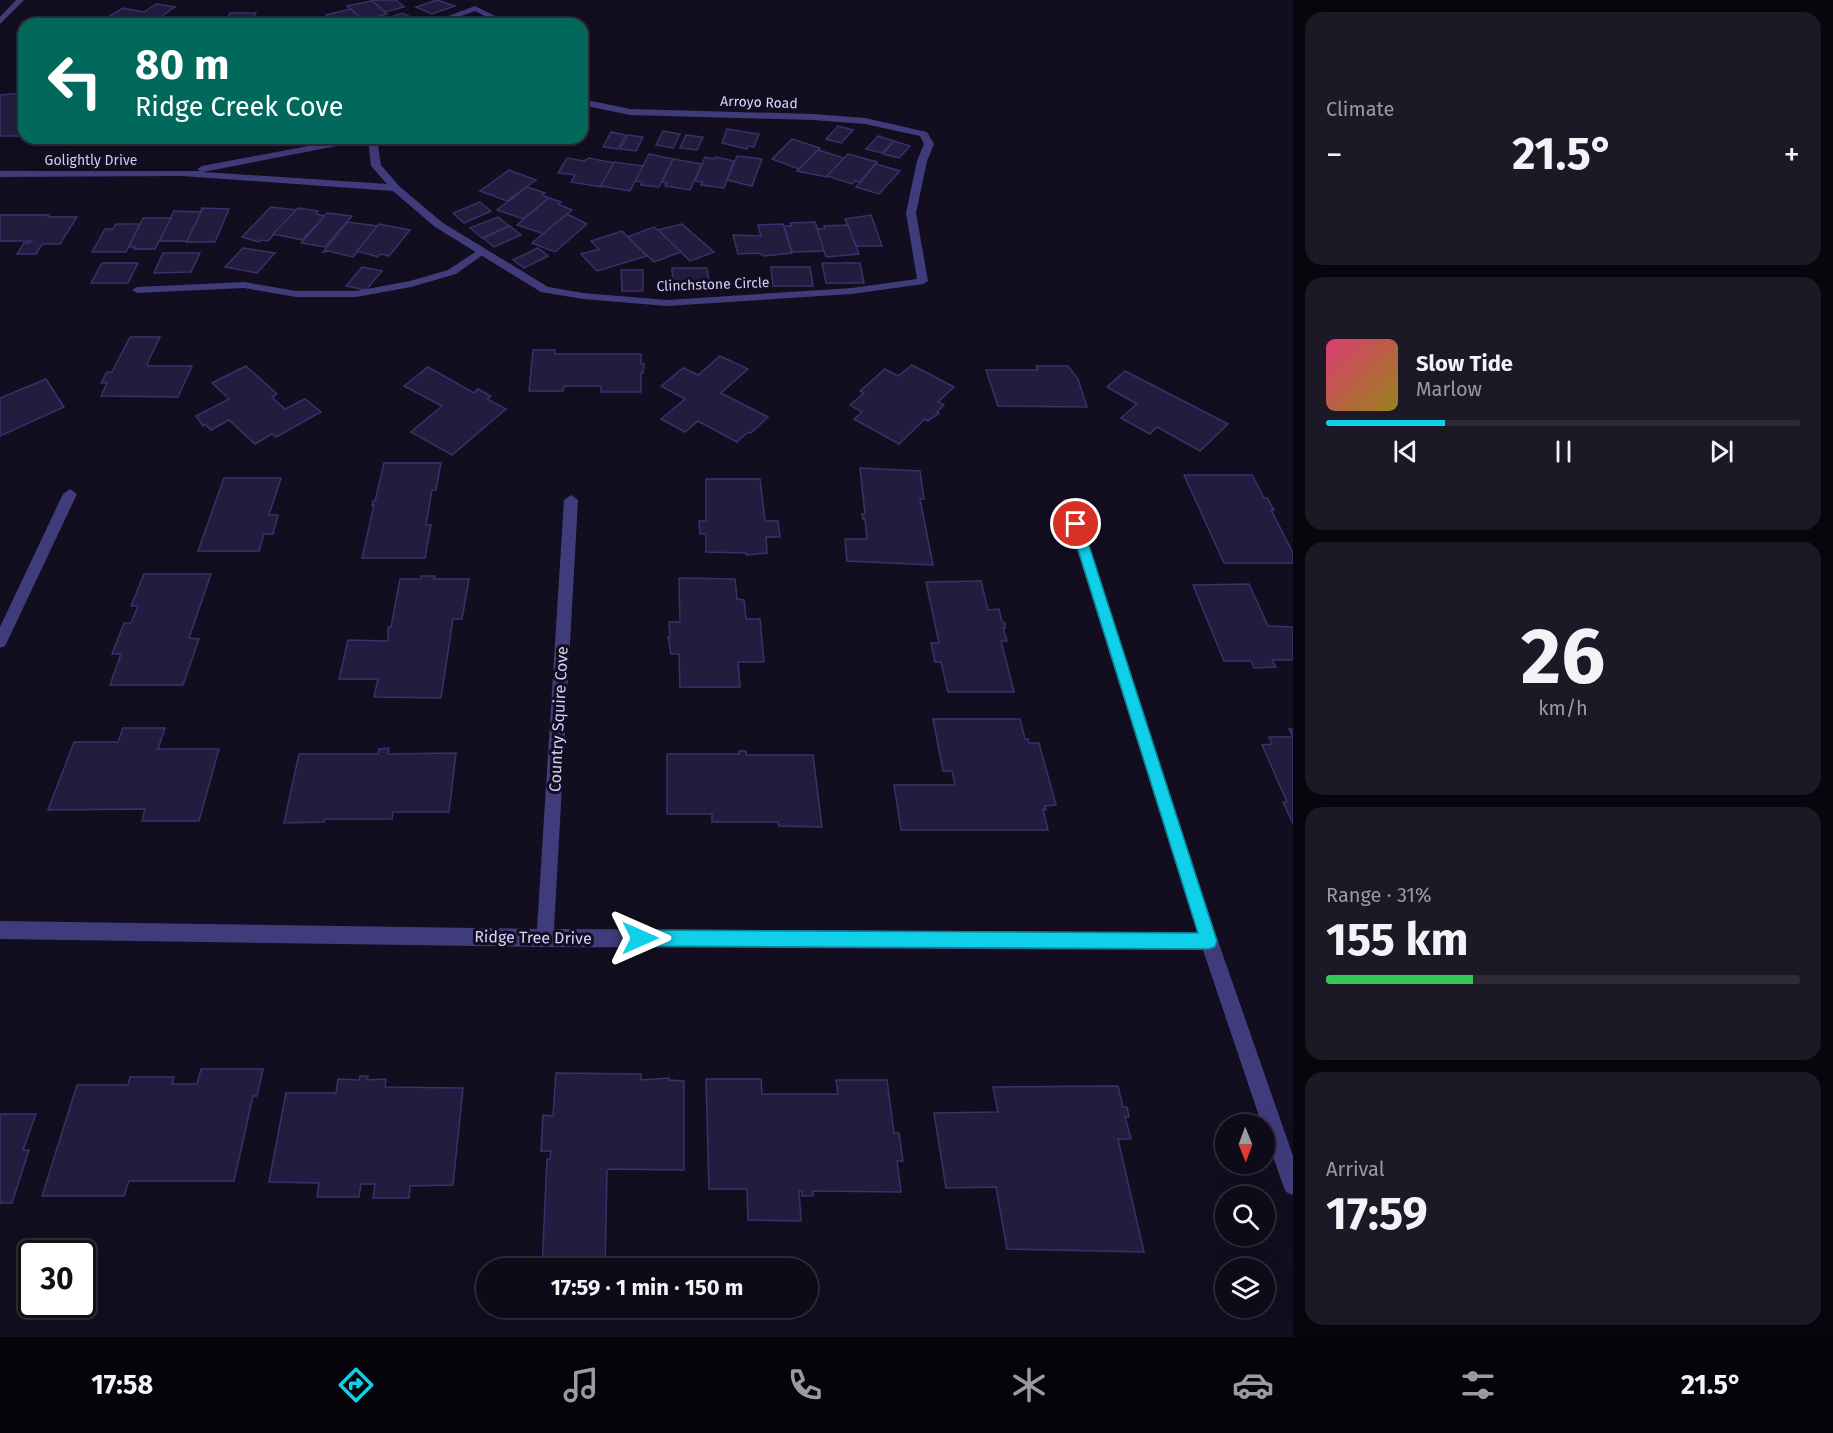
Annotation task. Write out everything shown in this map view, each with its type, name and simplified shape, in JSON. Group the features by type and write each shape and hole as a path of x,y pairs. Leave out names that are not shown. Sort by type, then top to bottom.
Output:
{"street":[{"path":"0,22 20,0"},
{"path":"448,18 475,8 495,18"},
{"name":"Arroyo Road","path":"588,103 630,112 813,117 865,121 924,134 929,144"},
{"path":"182,173 334,144"},
{"name":"Clinchstone Circle","path":"373,144 376,166 396,188 439,225 545,290 583,296 667,303 852,291 923,281 911,213 921,162 929,144"},
{"path":"182,173 396,188"},
{"name":"Golightly Drive","path":"0,174 182,173"},
{"path":"137,290 243,285 296,294 356,294 411,284 452,272 480,252"},
{"path":"0,642 70,494"},
{"name":"Country Squire Cove","path":"545,938 571,500"},
{"path":"1069,502 1209,941 1293,1185"},
{"name":"Ridge Tree Drive","path":"0,930 545,938 1209,941"}],"building":[{"path":"371,0 396,0 404,7 385,12"},
{"path":"437,0 455,6 432,14 416,7"},
{"path":"372,1 387,14 361,18 347,6"},
{"path":"156,4 175,7 159,18 110,16 123,8 144,12"},
{"path":"351,9 361,18 329,18 326,15"},
{"path":"230,13 256,13 253,18 227,18"},
{"path":"402,13 413,18 389,18"},
{"path":"18,94 18,136 0,136 0,95"},
{"path":"838,126 853,130 841,143 826,139"},
{"path":"727,129 759,134 754,147 748,146 747,149 722,143"},
{"path":"663,131 680,134 673,148 656,145"},
{"path":"611,132 626,135 618,149 603,147"},
{"path":"628,135 643,137 636,151 620,149"},
{"path":"686,135 703,137 697,150 680,148"},
{"path":"878,136 894,141 882,153 866,149"},
{"path":"792,139 820,148 799,169 772,159"},
{"path":"894,141 910,146 899,158 883,154"},
{"path":"818,150 844,158 827,177 797,171"},
{"path":"649,154 673,159 659,187 641,185 642,182 635,181"},
{"path":"848,154 877,162 860,182 855,181 852,184 827,176"},
{"path":"737,156 762,159 752,186 727,180"},
{"path":"705,157 734,161 724,188 701,185 702,182 695,181"},
{"path":"567,158 584,161 589,158 614,163 601,187 571,182 575,175 558,173"},
{"path":"673,159 702,164 690,190 665,186 667,183 662,182"},
{"path":"614,162 643,166 630,191 601,186"},
{"path":"876,164 900,171 879,194 856,187"},
{"path":"509,170 536,180 507,201 480,191"},
{"path":"527,187 545,193 542,195 549,198 523,219 497,210"},
{"path":"549,198 561,202 558,204 572,210 544,234 517,225"},
{"path":"480,202 491,211 464,223 453,213"},
{"path":"271,207 297,210 268,241 259,242 242,237"},
{"path":"202,208 229,209 215,242 186,242"},
{"path":"298,208 318,211 316,214 325,216 302,240 273,234"},
{"path":"174,211 201,212 187,241 159,241"},
{"path":"327,213 352,216 325,247 301,243"},
{"path":"567,214 587,224 555,252 532,243"},
{"path":"0,215 77,217 60,244 42,244 36,254 17,254 24,243 31,241 0,241"},
{"path":"871,215 882,246 856,246 845,219"},
{"path":"498,217 509,226 482,238 470,228"},
{"path":"143,218 171,218 155,249 129,247"},
{"path":"347,222 378,226 353,257 328,251 323,252"},
{"path":"815,222 825,251 792,252 784,226 792,226 790,223"},
{"path":"116,224 140,224 126,252 92,252 105,229 113,229"},
{"path":"379,224 410,230 389,256 380,254 378,257 357,251"},
{"path":"682,224 714,252 690,261 658,230"},
{"path":"783,224 792,253 764,256 758,253 738,254 733,235 761,236 758,225"},
{"path":"848,225 859,254 826,257 817,229 825,229 824,226"},
{"path":"510,226 521,235 494,247 483,238"},
{"path":"654,227 681,252 654,262 627,237"},
{"path":"622,231 647,256 597,271 581,254 599,249 591,241"},
{"path":"243,248 275,253 257,273 225,267"},
{"path":"538,248 548,256 524,268 513,260"},
{"path":"163,253 200,253 191,272 154,273"},
{"path":"102,263 138,263 128,283 91,283"},
{"path":"822,263 860,263 864,283 826,283"},
{"path":"362,267 382,271 366,290 346,286"},
{"path":"771,267 810,267 813,286 773,286"},
{"path":"672,268 707,268 710,287 673,288"},
{"path":"621,270 643,270 643,291 622,291"},
{"path":"130,337 160,337 147,364 149,366 192,366 178,397 101,396 107,383 101,383 107,372 112,372"},
{"path":"533,350 555,350 555,354 641,354 641,364 644,364 643,373 641,373 641,392 601,392 601,386 564,386 563,391 529,391"},
{"path":"720,356 748,369 721,393 768,417 737,442 698,421 685,432 661,419 685,399 661,386 683,368 698,375"},
{"path":"912,365 954,387 938,402 944,405 937,412 939,413 928,421 925,419 899,444 854,419 862,412 850,405 864,393 860,391 885,369 898,376"},
{"path":"246,366 277,394 272,397 285,409 305,399 321,412 276,437 272,434 255,444 229,420 211,430 205,424 203,426 196,416 229,399 212,383"},
{"path":"1036,366 1068,366 1078,379 1087,407 998,406 986,370 1038,370"},
{"path":"428,367 474,393 478,389 491,396 487,399 506,409 452,455 411,432 442,406 404,386"},
{"path":"1125,371 1228,424 1200,451 1157,427 1150,434 1121,418 1137,404 1107,387"},
{"path":"46,379 64,407 0,436 0,398"},
{"path":"384,463 441,463 436,490 432,490 426,525 431,525 425,558 362,558 373,501 375,501"},
{"path":"860,468 920,471 924,499 920,499 933,565 847,561 845,539 867,539 865,519 862,514 865,514"},
{"path":"1184,475 1252,475 1264,498 1267,498 1274,510 1271,510 1293,553 1293,563 1224,563"},
{"path":"224,478 281,478 269,515 278,515 273,534 264,534 259,551 198,551"},
{"path":"706,479 760,479 765,521 778,521 780,537 766,537 767,553 746,555 746,553 706,552 706,534 700,534 699,521 706,521"},
{"path":"144,574 211,574 189,638 199,639 183,685 110,685 121,654 112,654 124,623 131,623 138,606 131,606"},
{"path":"421,576 435,576 434,579 469,579 462,619 453,619 441,698 374,697 378,679 339,679 348,640 388,641 388,627 391,627 400,579 421,579"},
{"path":"679,578 735,579 737,599 744,600 746,619 760,619 764,662 738,662 740,687 680,687 679,654 671,654 668,637 670,637 669,622 680,622"},
{"path":"981,581 988,610 999,609 1002,622 1005,623 1005,628 1003,628 1007,641 1001,641 1014,692 948,692 941,662 935,662 931,643 939,643 926,582"},
{"path":"1249,584 1268,626 1293,627 1293,660 1272,660 1276,667 1254,668 1251,661 1224,661 1193,585"},
{"path":"933,719 1020,719 1025,739 1028,739 1029,743 1039,743 1056,805 1045,806 1046,810 1043,809 1048,830 901,830 894,785 955,785 952,771 943,771"},
{"path":"123,728 165,728 158,749 219,749 199,821 142,821 145,809 48,810 74,742 118,742"},
{"path":"1269,737 1293,737 1293,824 1283,802 1287,802 1262,745 1272,744"},
{"path":"389,748 388,754 456,753 449,812 393,812 392,819 325,819 324,822 284,823 299,754 378,754 379,749"},
{"path":"739,751 746,751 746,755 813,755 822,827 779,826 778,822 712,822 712,814 667,814 667,754 739,754"},
{"path":"201,1069 263,1069 257,1096 253,1096 234,1181 129,1181 124,1196 42,1196 77,1085 128,1085 130,1077 174,1077 172,1084 197,1084"},
{"path":"556,1073 641,1074 641,1080 669,1078 669,1080 684,1081 684,1170 609,1169 607,1171 605,1258 542,1258 547,1159 550,1159 551,1151 541,1151 543,1115 553,1116"},
{"path":"360,1076 368,1076 367,1080 386,1079 385,1087 463,1088 453,1185 410,1186 409,1198 373,1198 375,1184 361,1184 359,1197 317,1197 319,1183 269,1182 286,1093 336,1093 338,1079 359,1080"},
{"path":"706,1079 761,1079 762,1094 838,1094 836,1080 887,1080 894,1133 899,1133 903,1161 897,1161 901,1192 813,1191 813,1196 802,1196 802,1191 799,1191 801,1221 748,1220 747,1189 709,1189"},
{"path":"1118,1086 1123,1107 1127,1107 1129,1117 1125,1117 1131,1139 1118,1139 1144,1252 1007,1249 996,1187 946,1188 934,1113 998,1112 993,1087"},
{"path":"0,1114 36,1114 23,1150 29,1150 12,1203 0,1203"}],"route":[{"path":"640,938 1209,941 1076,524"}]}
